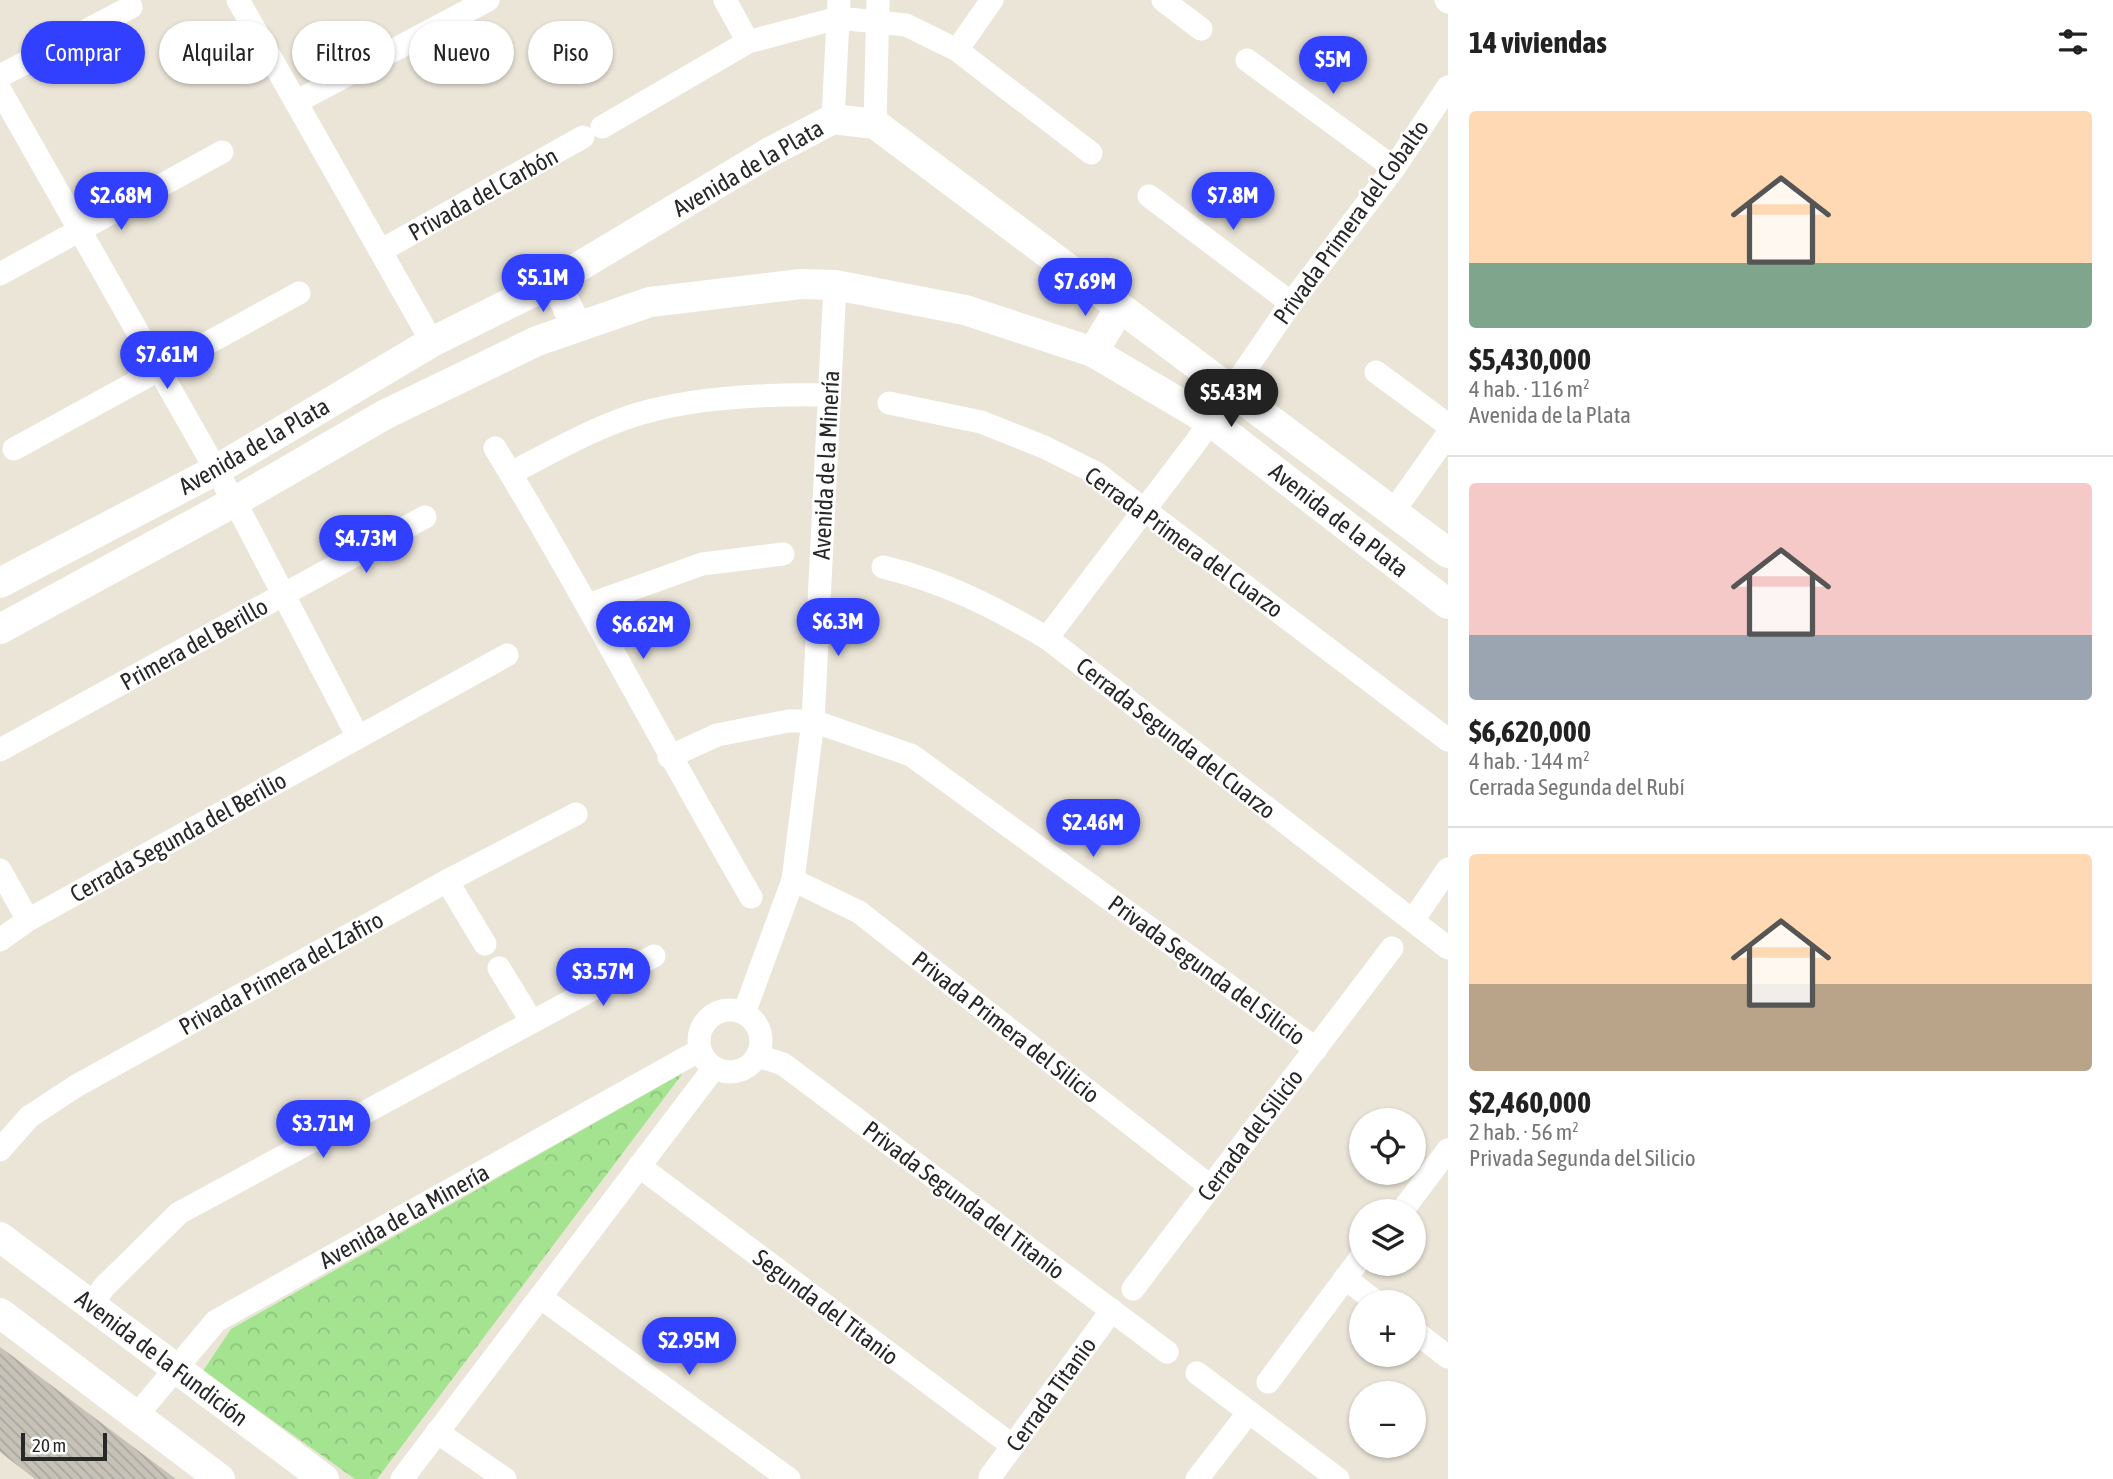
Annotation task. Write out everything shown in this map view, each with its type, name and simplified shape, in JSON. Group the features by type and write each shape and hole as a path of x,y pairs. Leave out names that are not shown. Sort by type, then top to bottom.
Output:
{"street":[{"path":"238,0 432,342"},
{"path":"296,103 488,0"},
{"path":"725,0 748,41"},
{"path":"957,50 992,0"},
{"path":"1163,0 1201,29"},
{"path":"0,76 131,7"},
{"path":"833,119 839,9"},
{"name":"Privada del Carbón","path":"382,250 593,132 748,41 839,9 878,11 957,50 1091,153"},
{"path":"875,124 878,11"},
{"path":"1247,60 1394,168"},
{"name":"Privada Primera del Cobalto","path":"1047,638 1146,509 1291,303 1394,168 1448,88"},
{"path":"0,90 234,502 358,737"},
{"name":"Avenida de la Plata","path":"0,583 216,470 432,342 555,281 770,152 833,119 875,124 1448,553"},
{"path":"0,274 222,152"},
{"path":"1149,196 1291,303"},
{"path":"555,281 576,326"},
{"name":"Avenida de la Plata","path":"0,629 234,502 384,415 537,341 650,302 801,284 835,285 965,310 1094,352 1210,421 1448,604"},
{"name":"Avenida de la Minería","path":"744,1013 793,880 813,721 835,285"},
{"path":"5,454 299,293"},
{"path":"1094,352 1119,309"},
{"path":"1376,372 1448,425"},
{"path":"511,473 590,433 652,410 712,400 829,395"},
{"name":"Cerrada Primera del Cuarzo","path":"889,403 981,422 1044,447 1096,473 1448,740"},
{"path":"1393,512 1448,434"},
{"path":"495,448 588,605 669,757 751,897"},
{"name":"Primera del Berillo","path":"0,750 425,517"},
{"path":"588,605 702,564 783,554"},
{"name":"Cerrada Segunda del Cuarzo","path":"883,567 930,579 990,604 1047,638 1448,948"},
{"name":"Cerrada Segunda del Berilio","path":"0,940 29,920 507,655"},
{"path":"669,757 718,735 788,721 813,721"},
{"name":"Privada Segunda del Silicio","path":"813,721 911,755 1316,1049"},
{"name":"Privada Primera del Zafiro","path":"0,1150 29,1117 76,1086 447,881 576,814"},
{"path":"1413,920 1448,869"},
{"path":"0,870 29,920"},
{"name":"Privada Primera del Silicio","path":"793,880 859,912 1212,1187"},
{"path":"447,881 485,944"},
{"name":"Cerrada del Silicio","path":"1133,1289 1392,948"},
{"path":"92,1305 113,1277 179,1213 654,956"},
{"path":"499,968 532,1022"},
{"path":"732,1010 744,1013 760,1031 758,1056 752,1064 734,1072 707,1059 699,1038 710,1017 732,1010"},
{"name":"Privada Segunda del Titanio","path":"758,1056 783,1064 1167,1352"},
{"path":"401,1479 639,1166 707,1059"},
{"name":"Avenida de la Minería","path":"136,1416 216,1321 707,1059"},
{"path":"1411,1199 1448,1151"},
{"name":"Segunda del Titanio","path":"639,1166 1013,1446"},
{"name":"Avenida de la Fundición","path":"0,1237 324,1479"},
{"path":"1268,1382 1349,1273"},
{"path":"1345,1278 1360,1290"},
{"path":"540,1297 789,1479"},
{"name":"Cerrada Titanio","path":"990,1478 1112,1310"},
{"path":"0,1313 220,1479"},
{"path":"1426,1340 1448,1357"},
{"path":"1197,1373 1338,1479"},
{"path":"1197,1479 1249,1412"},
{"path":"437,1432 505,1479"}],"green space":[{"path":"683,1073 377,1479 355,1479 203,1371 231,1329"}],"building":[{"path":"0,1347 176,1479 35,1479 0,1452"}]}
